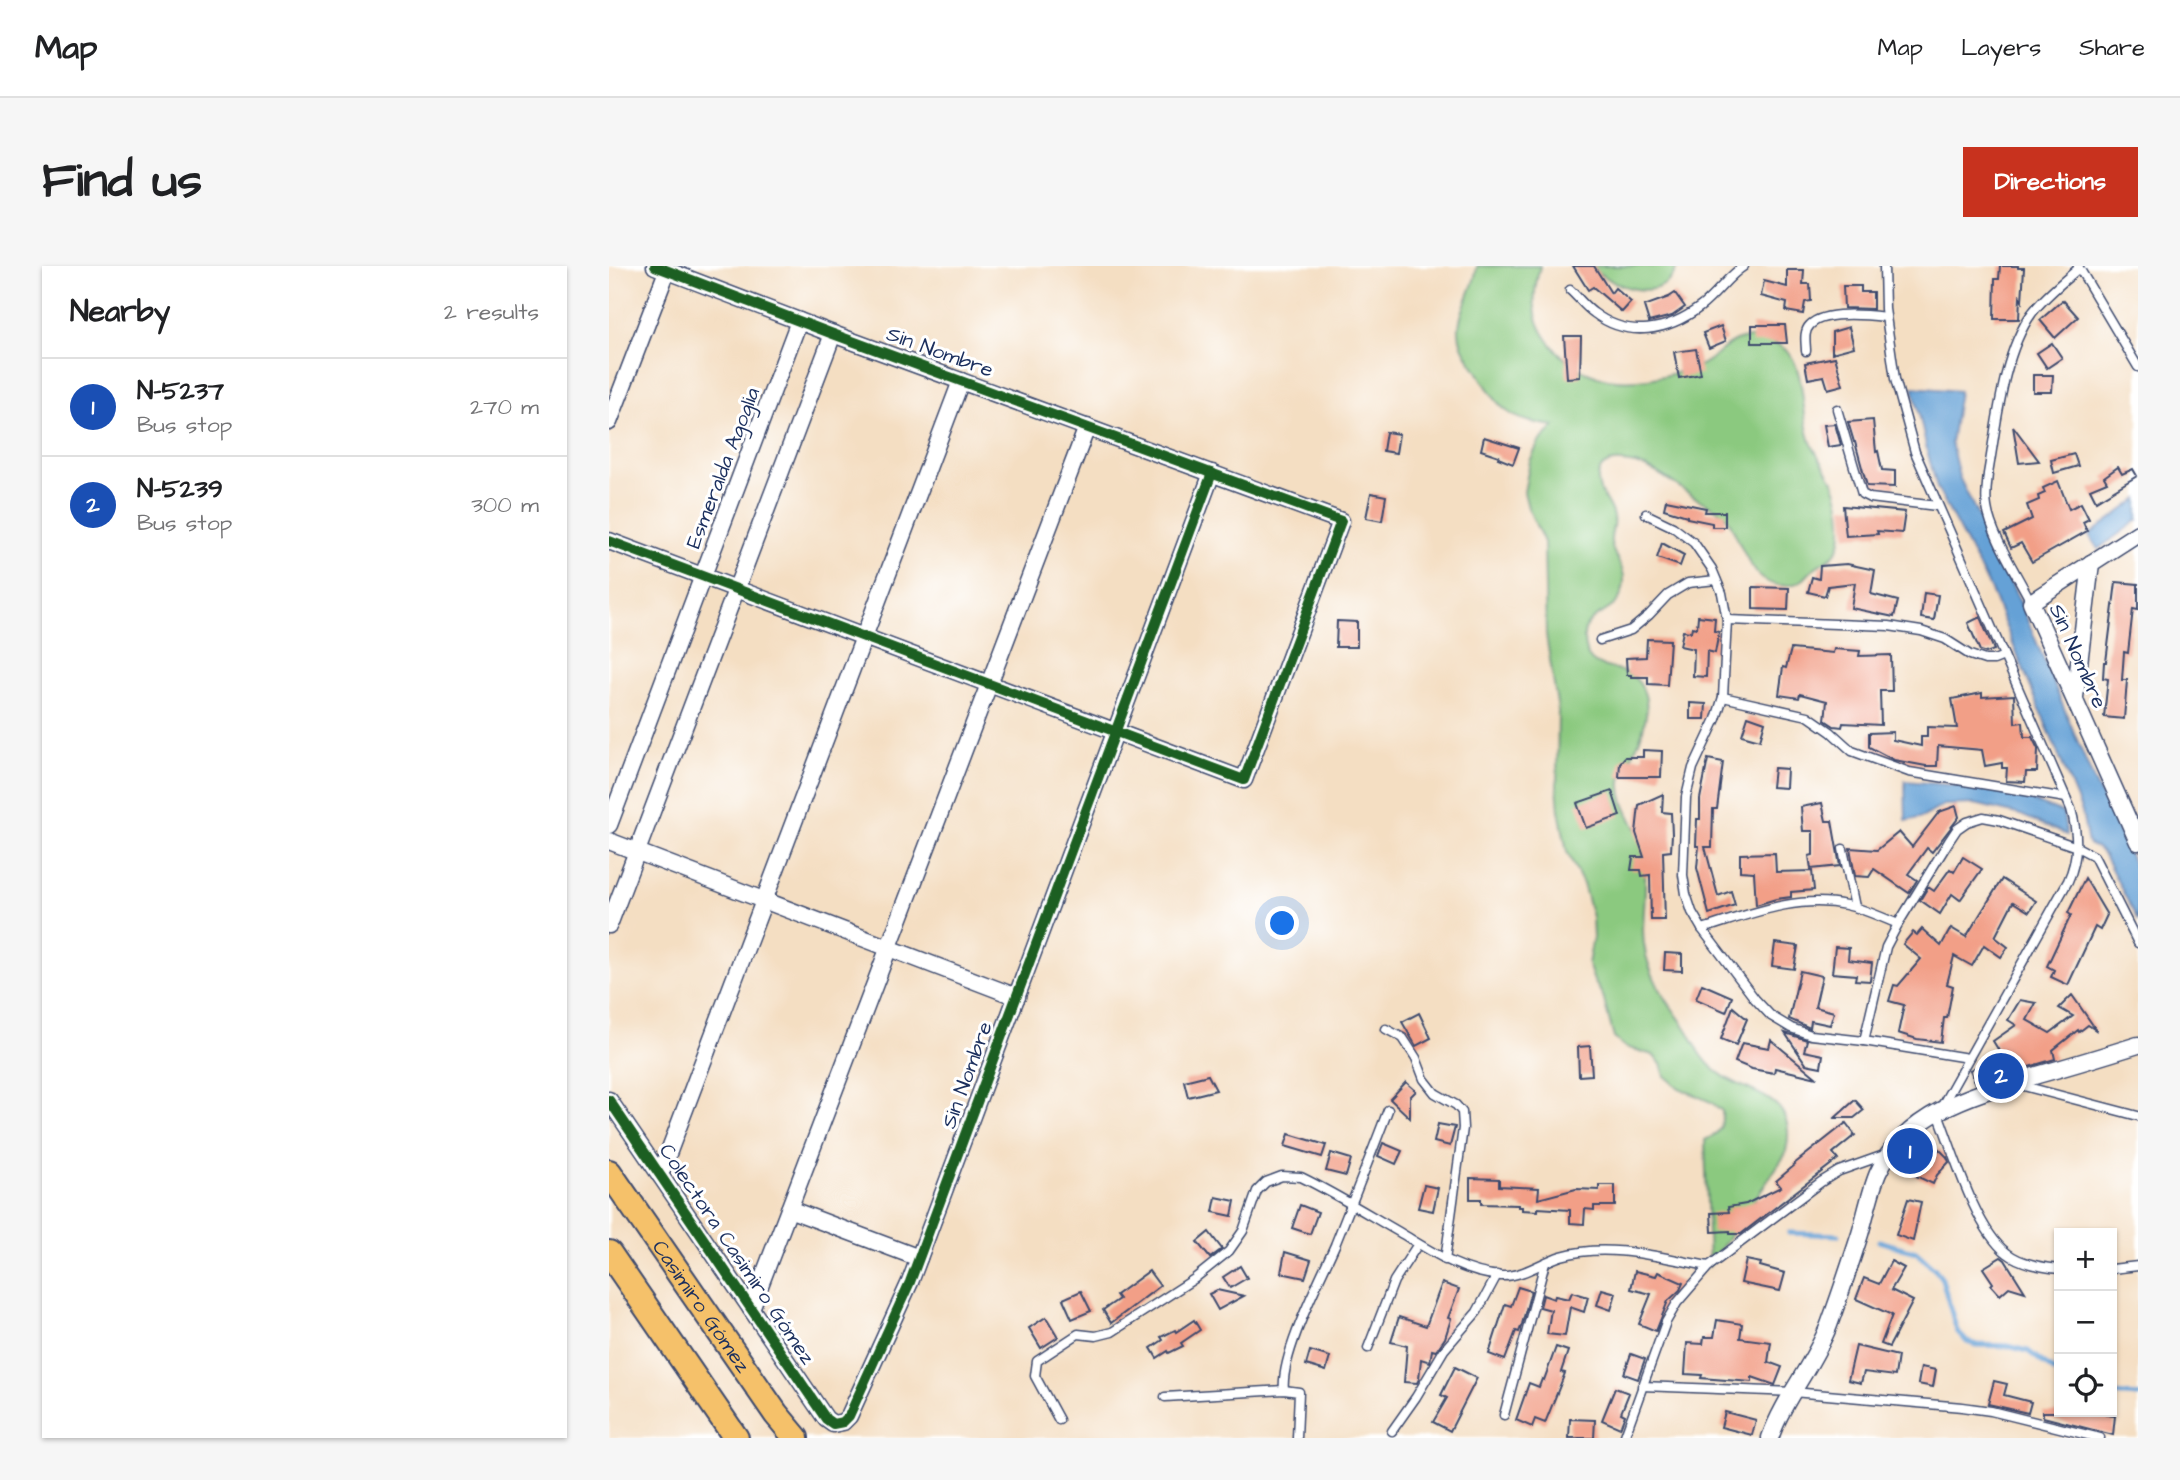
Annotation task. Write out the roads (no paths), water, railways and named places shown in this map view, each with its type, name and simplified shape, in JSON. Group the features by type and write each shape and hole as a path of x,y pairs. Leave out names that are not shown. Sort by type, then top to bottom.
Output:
{"main road":[{"name":"Casimiro Gómez","path":"609,1172 776,1414 796,1438"},
{"path":"609,1253 736,1438"}],"street":[{"name":"Sin Nombre","path":"609,422 661,268 833,334 1341,520 1244,779 609,541"},
{"name":"Esmeralda Agoglia","path":"609,825 799,321"},
{"path":"609,925 833,334"},
{"name":"Sin Nombre","path":"660,1175 961,381"},
{"path":"751,1309 1087,427"},
{"name":"Sin Nombre","path":"838,1424 849,1416 919,1258 1212,473"},
{"path":"2031,602 2138,533"},
{"path":"2075,700 2091,563"},
{"name":"Sin Nombre","path":"2031,602 2138,842"},
{"path":"609,841 1017,998"},
{"path":"1770,1438 1780,1414 1810,1366 1829,1323 1879,1173 1902,1138 1938,1112 1961,1101 2138,1045"},
{"name":"Colectora Casimiro Gómez","path":"609,1100 826,1419 838,1424"},
{"path":"789,1209 919,1258"}],"lane":[{"path":"1570,290 1594,313 1616,325 1641,330 1663,327 1699,308 1744,266"},
{"path":"1884,266 1886,317 1895,379 1915,453 2074,821 2077,847 2068,881 1938,1112 1981,1221 1994,1240 2009,1255 2028,1263 2054,1268"},
{"path":"2031,602 1993,527 1987,510 1986,491 2008,365 2018,337 2032,313 2078,267 2138,367"},
{"path":"1806,351 1805,334 1810,325 1821,318 1855,314 1886,317"},
{"path":"1837,409 1862,494 1870,498 1937,506"},
{"path":"1646,514 1673,527 1694,543 1711,569 1722,593 1727,620 1723,697 1716,719 1693,768 1686,797 1683,875 1692,912 1702,929 1755,999 1771,1016 1791,1028 1811,1035 1968,1059"},
{"path":"1600,640 1631,630 1668,595 1688,583 1716,580"},
{"path":"1727,620 1889,625 1945,639 1970,655 1985,660 2004,656"},
{"path":"1723,697 1808,716 1852,751 1909,772 2066,798"},
{"path":"1864,1041 1886,947 1949,841 1967,821 1983,817 1999,820 2077,847 2094,856 2138,943"},
{"path":"1843,849 1854,907"},
{"path":"1702,929 1772,908 1823,902 1854,907 1898,924"},
{"path":"1385,1029 1403,1038 1416,1058 1424,1079 1435,1093 1456,1105 1462,1112 1463,1128 1445,1260"},
{"path":"2012,1083 2138,1116"},
{"path":"1284,1390 1283,1379 1292,1346 1388,1110"},
{"path":"1623,1438 1666,1322 1677,1303 1709,1266 1821,1182 1839,1171 1890,1153"},
{"path":"1059,1420 1035,1376 1037,1361 1078,1335 1096,1336 1112,1332 1194,1279 1229,1251 1243,1231 1257,1191 1266,1182 1282,1176 1301,1177 1445,1260 1476,1272 1504,1276 1561,1256 1594,1251 1633,1252 1709,1266"},
{"path":"1367,1348 1394,1281 1417,1244"},
{"path":"1504,1415 1545,1263"},
{"path":"2117,1268 2138,1266"},
{"path":"1392,1431 1444,1350 1477,1312 1497,1275"},
{"path":"1642,1386 1793,1392 1991,1411 2100,1438"},
{"path":"1165,1397 1284,1390 1299,1392 1297,1438"}],"water":[{"path":"1913,387 1959,391 1951,443 1959,477 2020,602 2094,781 2138,873 2138,921 2104,855 2088,844 2082,812 1990,588 1937,488"},
{"path":"2138,499 2138,520 2098,549 2089,535"},
{"path":"1905,781 1986,788 2027,799 2063,813 2067,835 2021,815 1975,804 1944,805 1923,817 1906,821"}],"waterway":[{"path":"1789,1233 1838,1235"},
{"path":"1879,1241 1916,1252 1935,1269 1942,1279 1957,1331 1967,1342 2028,1351 2054,1371"},
{"path":"2117,1394 2138,1396"}],"place":[{"name":"N-5239","path":"2001,1076"},
{"name":"N-5237","path":"1910,1151"}]}
